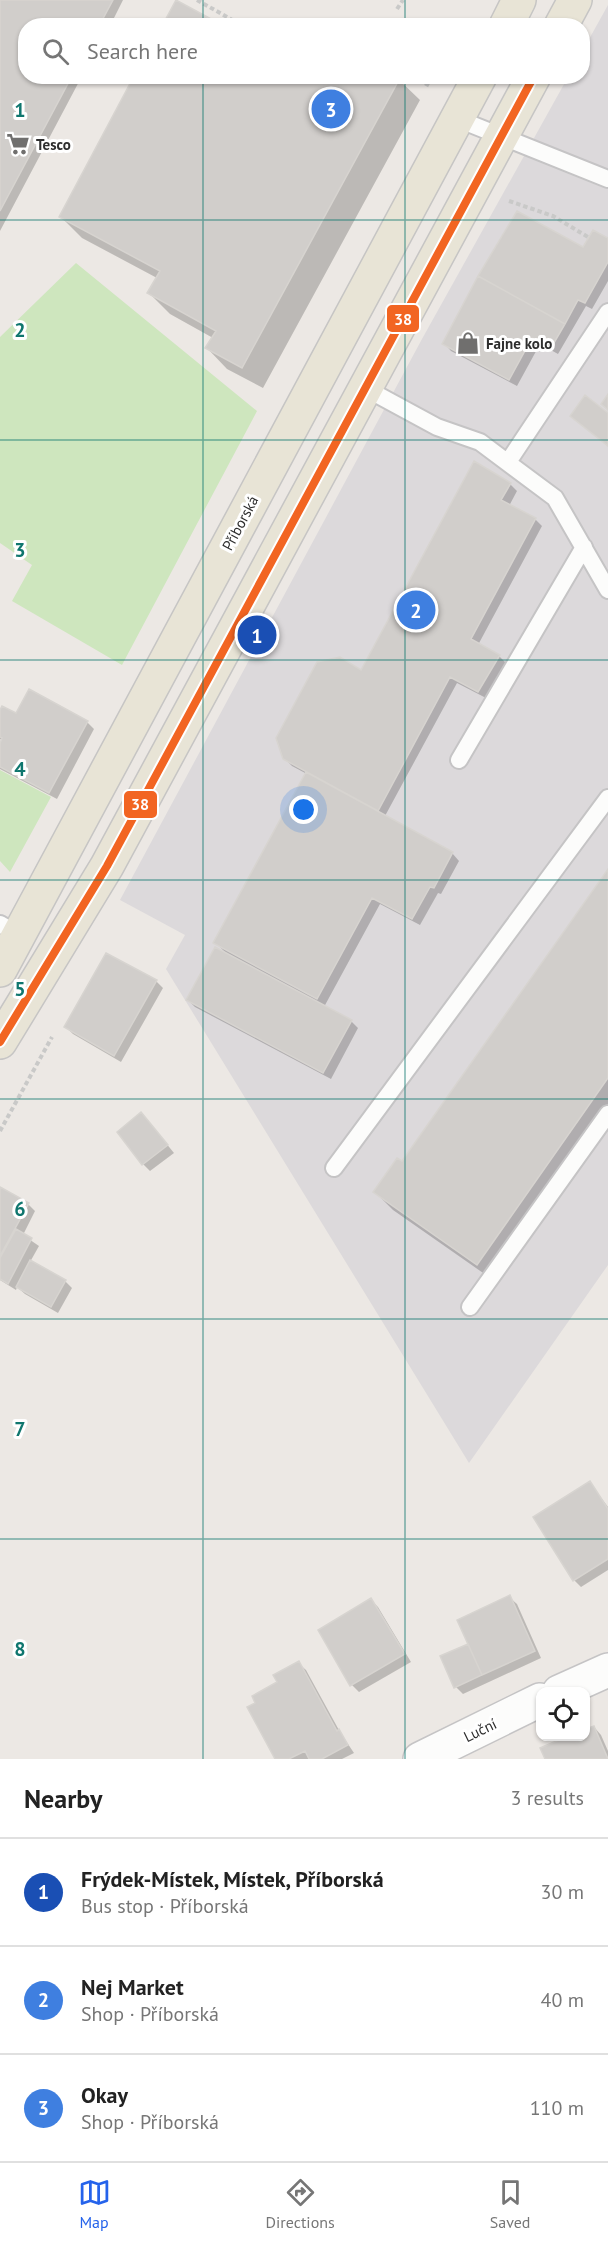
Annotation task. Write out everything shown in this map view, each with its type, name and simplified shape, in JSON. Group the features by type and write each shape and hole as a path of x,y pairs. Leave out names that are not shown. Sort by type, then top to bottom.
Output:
{"main road":[{"path":"510,18 519,0"},
{"path":"565,18 575,0"},
{"name":"Příborská","path":"0,970 9,930 459,119 476,84"},
{"path":"0,1042 107,866 530,84"}],"street":[{"path":"570,1687 608,1670"},
{"name":"Luční","path":"420,1759 536,1702"}],"lane":[{"path":"459,119 608,179"},
{"path":"508,462 608,312"},
{"path":"365,388 437,427 480,442 555,498 608,590"},
{"path":"459,760 584,548"},
{"path":"334,1167 608,798"},
{"path":"470,1307 608,1114"}],"path":[{"path":"196,0 229,18"},
{"path":"397,9 402,0"},
{"path":"427,84 434,88"},
{"path":"508,201 553,216 588,237"}],"shaded area":[{"path":"608,5 608,1265 469,1463 166,969 185,935 120,900 422,339 564,84 590,84 590,37"}],"green space":[{"path":"76,263 257,411 122,665 12,601 32,565 0,543 0,337"},
{"path":"0,770 51,797 10,872 0,861"}],"building":[{"name":"Tesco","path":"0,0 113,0 103,18 18,18 18,84 68,84 0,211"},
{"path":"176,0 209,18 166,18"},
{"path":"130,84 397,84 242,368 205,348 216,331 147,293 160,271 59,217"},
{"path":"517,211 583,247 593,230 608,238 608,262 585,303 578,300 565,324 478,276"},
{"path":"478,276 565,324 551,348 532,338 509,380 442,344"},
{"path":"608,394 608,410 601,404"},
{"path":"585,395 608,413 608,446 570,416"},
{"path":"474,461 511,483 501,500 536,518 471,639 500,655 478,692 450,677 378,811 283,759 276,738 317,662 340,657 361,670"},
{"path":"29,689 88,721 49,793 0,767 2,738 0,737 0,710 2,706 16,713"},
{"path":"306,772 453,852 434,888 430,887 412,919 372,898 317,999 213,943"},
{"path":"608,869 608,1078 477,1265 373,1192 397,1158 402,1161"},
{"path":"215,947 352,1020 323,1073 186,1000"},
{"path":"106,953 157,980 114,1056 64,1027"},
{"path":"141,1112 168,1145 142,1165 117,1132"},
{"path":"0,1187 29,1203 0,1256"},
{"path":"16,1229 32,1238 8,1284 0,1279 0,1258"},
{"path":"30,1260 66,1280 51,1307 16,1287"},
{"path":"590,1481 608,1509 608,1559 573,1581 533,1517"},
{"path":"510,1595 535,1651 482,1675 457,1620"},
{"path":"371,1598 405,1654 350,1686 318,1630"},
{"path":"468,1644 482,1675 454,1688 440,1656"},
{"path":"299,1661 337,1731 339,1729 348,1745 322,1759 309,1759 305,1751 289,1759 275,1759 247,1707 255,1703 252,1696 277,1682 273,1675"},
{"path":"594,1726 608,1759 545,1759 540,1748 556,1741 590,1741 590,1728"}],"transit line":[{"name":"38","path":"0,1042 107,866 530,84"}],"place":[{"name":"Okay","path":"331,109"},
{"name":"Tesco","path":"18,144"},
{"name":"Fajne kolo","path":"468,343"},
{"name":"Nej Market","path":"416,610"},
{"name":"Frýdek-Místek, Místek, Příborská","path":"257,635"}]}
